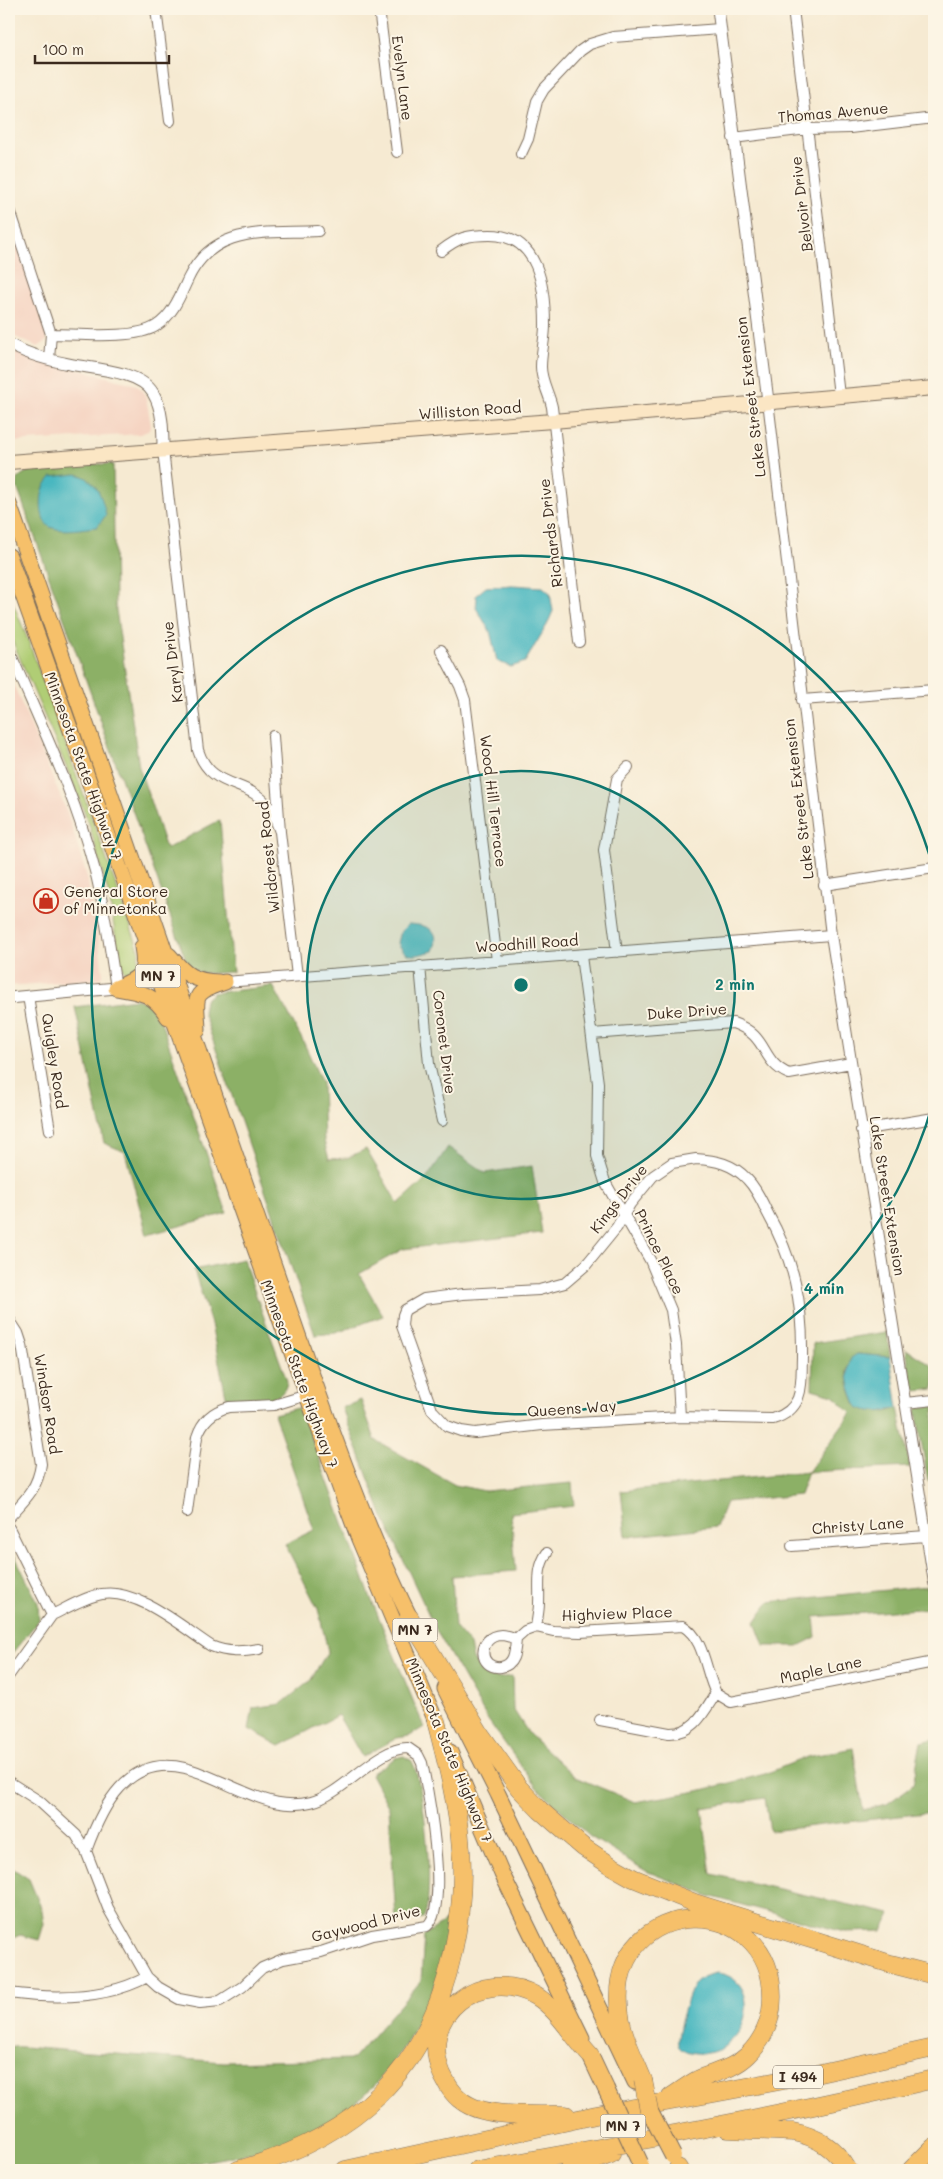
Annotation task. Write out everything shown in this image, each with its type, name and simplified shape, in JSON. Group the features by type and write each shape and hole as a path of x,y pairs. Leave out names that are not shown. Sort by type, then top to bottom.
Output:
{"highway":[{"path":"409,1617 482,1735 519,1788 546,1815 583,1847 633,1878 695,1903 891,1964 934,1975"},
{"path":"238,2170 280,2157 317,2141 361,2111 398,2074 414,2053 436,2010 450,1964 462,1888 461,1850 453,1787 436,1721"},
{"path":"694,1917 716,1921 746,1936 762,1954 770,1979 772,2006 770,2018 764,2033 752,2050 739,2063 698,2080 655,2107 639,2081 623,2033 618,2004 620,1976 634,1948 653,1930 663,1924 694,1917"},
{"path":"590,2055 562,2020 538,1997 510,1986 480,1988 467,1995 453,2007 442,2024 436,2046 438,2065 448,2086 462,2102 483,2111 596,2115"},
{"name":"I 494","path":"345,2170 596,2115 655,2107 934,2048"},
{"name":"Minnesota State Highway 7","path":"590,2055 641,2167"},
{"name":"I 494","path":"477,2170 647,2140 832,2102 934,2078"},
{"name":"MN 7","path":"655,2107 677,2166"},
{"path":"700,2128 803,2134 831,2148 848,2170"},
{"path":"569,2170 647,2140"},
{"path":"911,2170 934,2147"}],"main road":[{"name":"Williston Road","path":"9,462 553,421 934,388"},
{"name":"Minnesota State Highway 7","path":"9,504 165,950 188,1039 307,1396 359,1539 502,1874 590,2055"},
{"name":"Minnesota State Highway 7","path":"10,560 136,913 188,1039 350,1479 409,1617 639,2081"},
{"path":"116,988 134,980 142,970 145,962 136,913"},
{"path":"165,950 191,977 201,981 225,982"},
{"path":"116,988 152,997 188,1039 198,1036 196,1007 198,996 208,988 225,982"}],"street":[{"path":"156,9 170,121"},
{"name":"Evelyn Lane","path":"379,9 397,152"},
{"name":"Lake Street Extension","path":"718,9 768,401 824,885 934,1583"},
{"name":"Belvoir Drive","path":"793,9 839,395"},
{"path":"521,154 528,139 537,101 544,89 580,51 590,44 613,37 720,29"},
{"name":"Thomas Avenue","path":"733,138 808,130 850,128 934,118"},
{"path":"9,197 9,208 51,334 49,359"},
{"path":"51,334 129,334 143,332 156,326 167,317 194,267 202,255 214,246 227,239 242,236 318,231"},
{"name":"Richards Drive","path":"441,251 458,238 498,235 522,246 532,256 538,268 545,326 541,367 543,382 552,407 579,642"},
{"path":"9,344 32,355 130,376 143,382 153,392 158,404 163,433 163,450"},
{"name":"Karyl Drive","path":"163,450 198,750 202,762 210,772 247,790 269,807 280,832"},
{"path":"9,650 68,788 86,840 102,899 116,988 9,998"},
{"name":"Wood Hill Terrace","path":"441,650 460,686 465,700 497,961"},
{"path":"802,700 934,690"},
{"name":"Wildcrest Road","path":"273,736 280,832 297,976"},
{"path":"617,952 604,850 617,779 628,767"},
{"path":"824,885 934,868"},
{"name":"Woodhill Road","path":"225,982 420,966 581,956 831,935"},
{"name":"Prince Place","path":"581,956 598,1093 597,1156 605,1182 659,1280 671,1310 676,1344 680,1417"},
{"name":"Coronet Drive","path":"420,966 429,1064 442,1121"},
{"name":"Quigley Road","path":"28,996 50,1130"},
{"name":"Duke Drive","path":"592,1034 733,1023 753,1032 760,1040 772,1064 789,1074 851,1063"},
{"path":"862,1130 934,1118"},
{"name":"Kings Drive","path":"402,1315 411,1306 424,1299 463,1294 539,1290 565,1282 586,1264 617,1227 630,1204 653,1176 672,1163 696,1159 711,1160 725,1163 748,1180 774,1224 793,1269 802,1319 802,1383"},
{"name":"Queens Way","path":"402,1315 402,1326 429,1404 441,1421 454,1429 475,1433 542,1425 680,1417 773,1419 781,1416 796,1404 802,1383"},
{"name":"Windsor Road","path":"9,1319 18,1333 22,1345 41,1464 35,1488 9,1517"},
{"path":"187,1512 197,1437 199,1429 209,1417 222,1408 274,1405 307,1396"},
{"path":"905,1403 934,1400"},
{"path":"9,1528 52,1615"},
{"name":"Christy Lane","path":"792,1546 926,1536"},
{"name":"Highview Place","path":"547,1553 542,1560 538,1572 539,1605 536,1627 553,1631 580,1632 683,1626 691,1631 697,1639 716,1693"},
{"path":"9,1675 52,1615 101,1594 115,1593 141,1600 211,1646 240,1652 260,1649"},
{"path":"516,1639 525,1631 536,1627"},
{"name":"Maple Lane","path":"716,1693 731,1702 742,1702 934,1662"},
{"path":"600,1720 669,1733 680,1733 689,1729 696,1722 716,1693"},
{"name":"Gaywood Drive","path":"9,1782 50,1809 76,1835 86,1851 108,1908 147,1977 158,1987 179,1999 189,2002 212,2003 229,1997 262,1968 283,1959 321,1952 372,1935 427,1926 432,1922 435,1910 435,1835 422,1763 418,1755 408,1748 396,1750 381,1757 327,1796 311,1802 294,1805 276,1803 260,1798 184,1768 164,1767 146,1771 120,1785 111,1796 86,1851"},
{"path":"9,1993 49,1996 79,1995 128,1986 147,1977"}],"shaded area":[{"path":"9,198 47,335 47,341 38,347 9,334"},
{"path":"9,348 21,354 137,385 144,392 147,403 151,425 148,431 140,434 9,442"},
{"path":"9,674 68,815 87,877 103,975 99,979 9,986"}],"green space":[{"path":"113,464 115,603 139,767 166,849 220,820 233,972 214,973 196,971 187,963 17,487 17,479 25,473 48,466"},
{"path":"9,593 30,645 139,950 138,964 131,973 126,973 120,963 109,896 89,824 9,633"},
{"path":"273,986 303,1041 322,1083 324,1141 329,1159 347,1158 366,1149 398,1204 427,1178 448,1147 485,1173 532,1166 542,1233 403,1249 359,1274 383,1316 336,1333 315,1335 203,1012 205,1000 213,993"},
{"path":"136,999 146,1002 159,1016 227,1213 147,1235 125,1152 104,1143 75,1007"},
{"path":"243,1259 287,1381 285,1389 280,1395 272,1398 254,1401 227,1401 211,1324 194,1270"},
{"path":"887,1332 890,1357 857,1354 847,1370 850,1389 857,1407 886,1412 898,1408 910,1467 808,1472 851,1413 833,1395 812,1389 813,1343"},
{"path":"906,1349 934,1367 934,1389 916,1391 912,1387"},
{"path":"361,1400 375,1440 455,1485 485,1491 572,1483 574,1506 511,1513 516,1571 452,1576 455,1627 470,1645 473,1659 479,1669 487,1677 512,1676 513,1709 529,1734 575,1777 635,1802 698,1791 765,1774 807,1757 853,1748 863,1810 887,1804 913,1785 921,1742 934,1739 934,1812 770,1831 765,1798 702,1808 711,1874 891,1914 882,1931 844,1932 709,1896 646,1871 589,1836 537,1788 488,1720 437,1632 383,1517 342,1408"},
{"path":"934,1406 934,1479 928,1481 916,1410 920,1407"},
{"path":"297,1408 302,1412 372,1601 424,1727 410,1736 397,1738 362,1757 338,1715 280,1746 249,1729 253,1708 281,1704 310,1681 328,1651 318,1609 285,1544 314,1530 274,1414"},
{"path":"808,1472 800,1495 726,1502 716,1527 626,1537 621,1491"},
{"path":"9,1544 38,1603 39,1620 9,1657"},
{"path":"927,1586 931,1608 814,1617 816,1637 798,1646 764,1646 755,1622 769,1602"},
{"path":"404,1756 411,1760 416,1771 420,1789 427,1839 428,1889 427,1907 423,1918 396,1920 389,1808 371,1774 395,1758"},
{"path":"9,1866 29,1879 42,1910 44,1924 39,1940 20,1935 9,1940"},
{"path":"446,1921 449,1928 434,1989 405,2046 377,2083 345,2113 311,2130 260,2151 160,2170 9,2170 9,2046 224,2062 353,2059 421,1981 424,1935"}],"water":[{"path":"76,474 89,479 97,489 106,515 97,527 67,530 50,527 46,524 42,514 41,502 44,487 51,477"},
{"path":"512,585 543,587 550,593 553,611 525,662 511,667 497,661 490,631 476,608 477,598 475,596 486,587"},
{"path":"408,924 420,925 431,929 436,937 433,951 412,955 402,949 398,943 401,931"},
{"path":"857,1354 890,1357 898,1408 877,1412 857,1407 850,1388 848,1371 851,1358"},
{"path":"717,1973 733,1979 743,1990 746,2004 744,2020 737,2034 725,2046 709,2053 682,2050 678,2044 679,2031 693,1987 701,1978"}],"place":[{"name":"General Store of Minnetonka","path":"46,901"}]}
